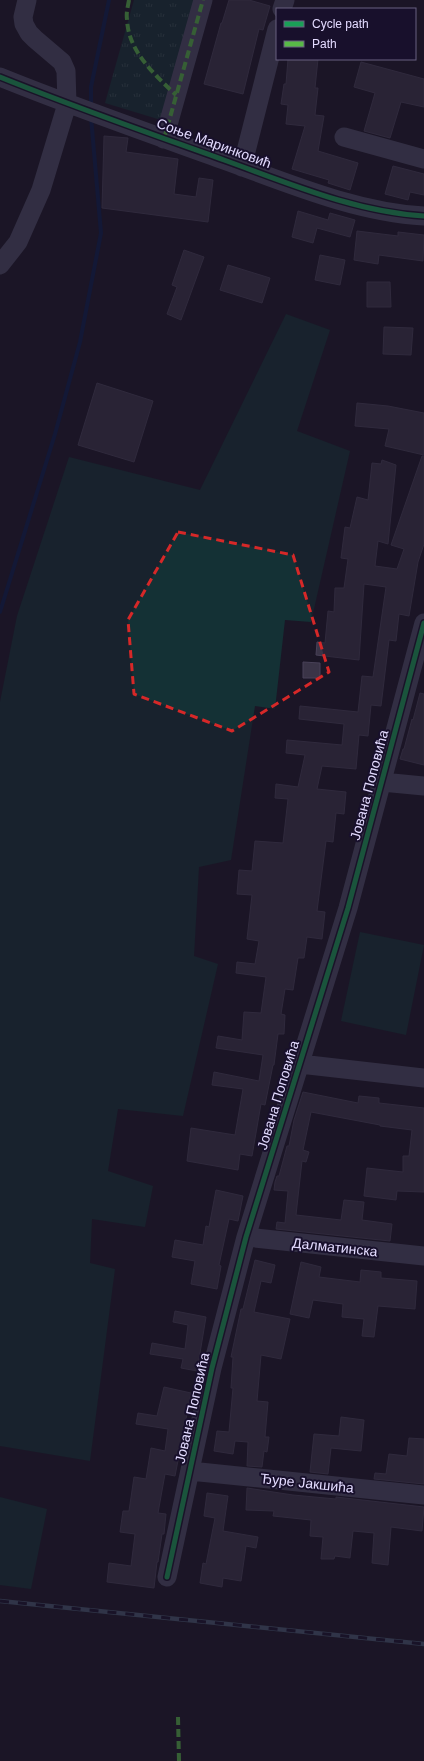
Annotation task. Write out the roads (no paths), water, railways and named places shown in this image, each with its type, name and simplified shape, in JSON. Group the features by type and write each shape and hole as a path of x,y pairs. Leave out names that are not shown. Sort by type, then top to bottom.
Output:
{"street":[{"path":"0,265 18,242 41,190 70,105 66,71 62,62 29,33 24,24 23,17 27,0"},
{"path":"164,139 203,0"},
{"path":"242,167 276,33"},
{"name":"Соње Маринковић","path":"0,77 70,105 164,139 346,202 399,214 424,216"},
{"path":"344,137 424,159"},
{"name":"Јована Поповића","path":"167,1577 212,1368 246,1237 348,908 424,623"},
{"path":"382,782 424,786"},
{"path":"300,1064 424,1078"},
{"name":"Далматинска","path":"246,1237 424,1256"},
{"name":"Ђуре Јакшића","path":"190,1471 424,1495"}],"waterway":[{"path":"91,106 91,87 109,0"},
{"path":"0,612 55,434 80,342 101,233 91,117"}],"railway":[{"path":"0,1601 424,1644"}]}
